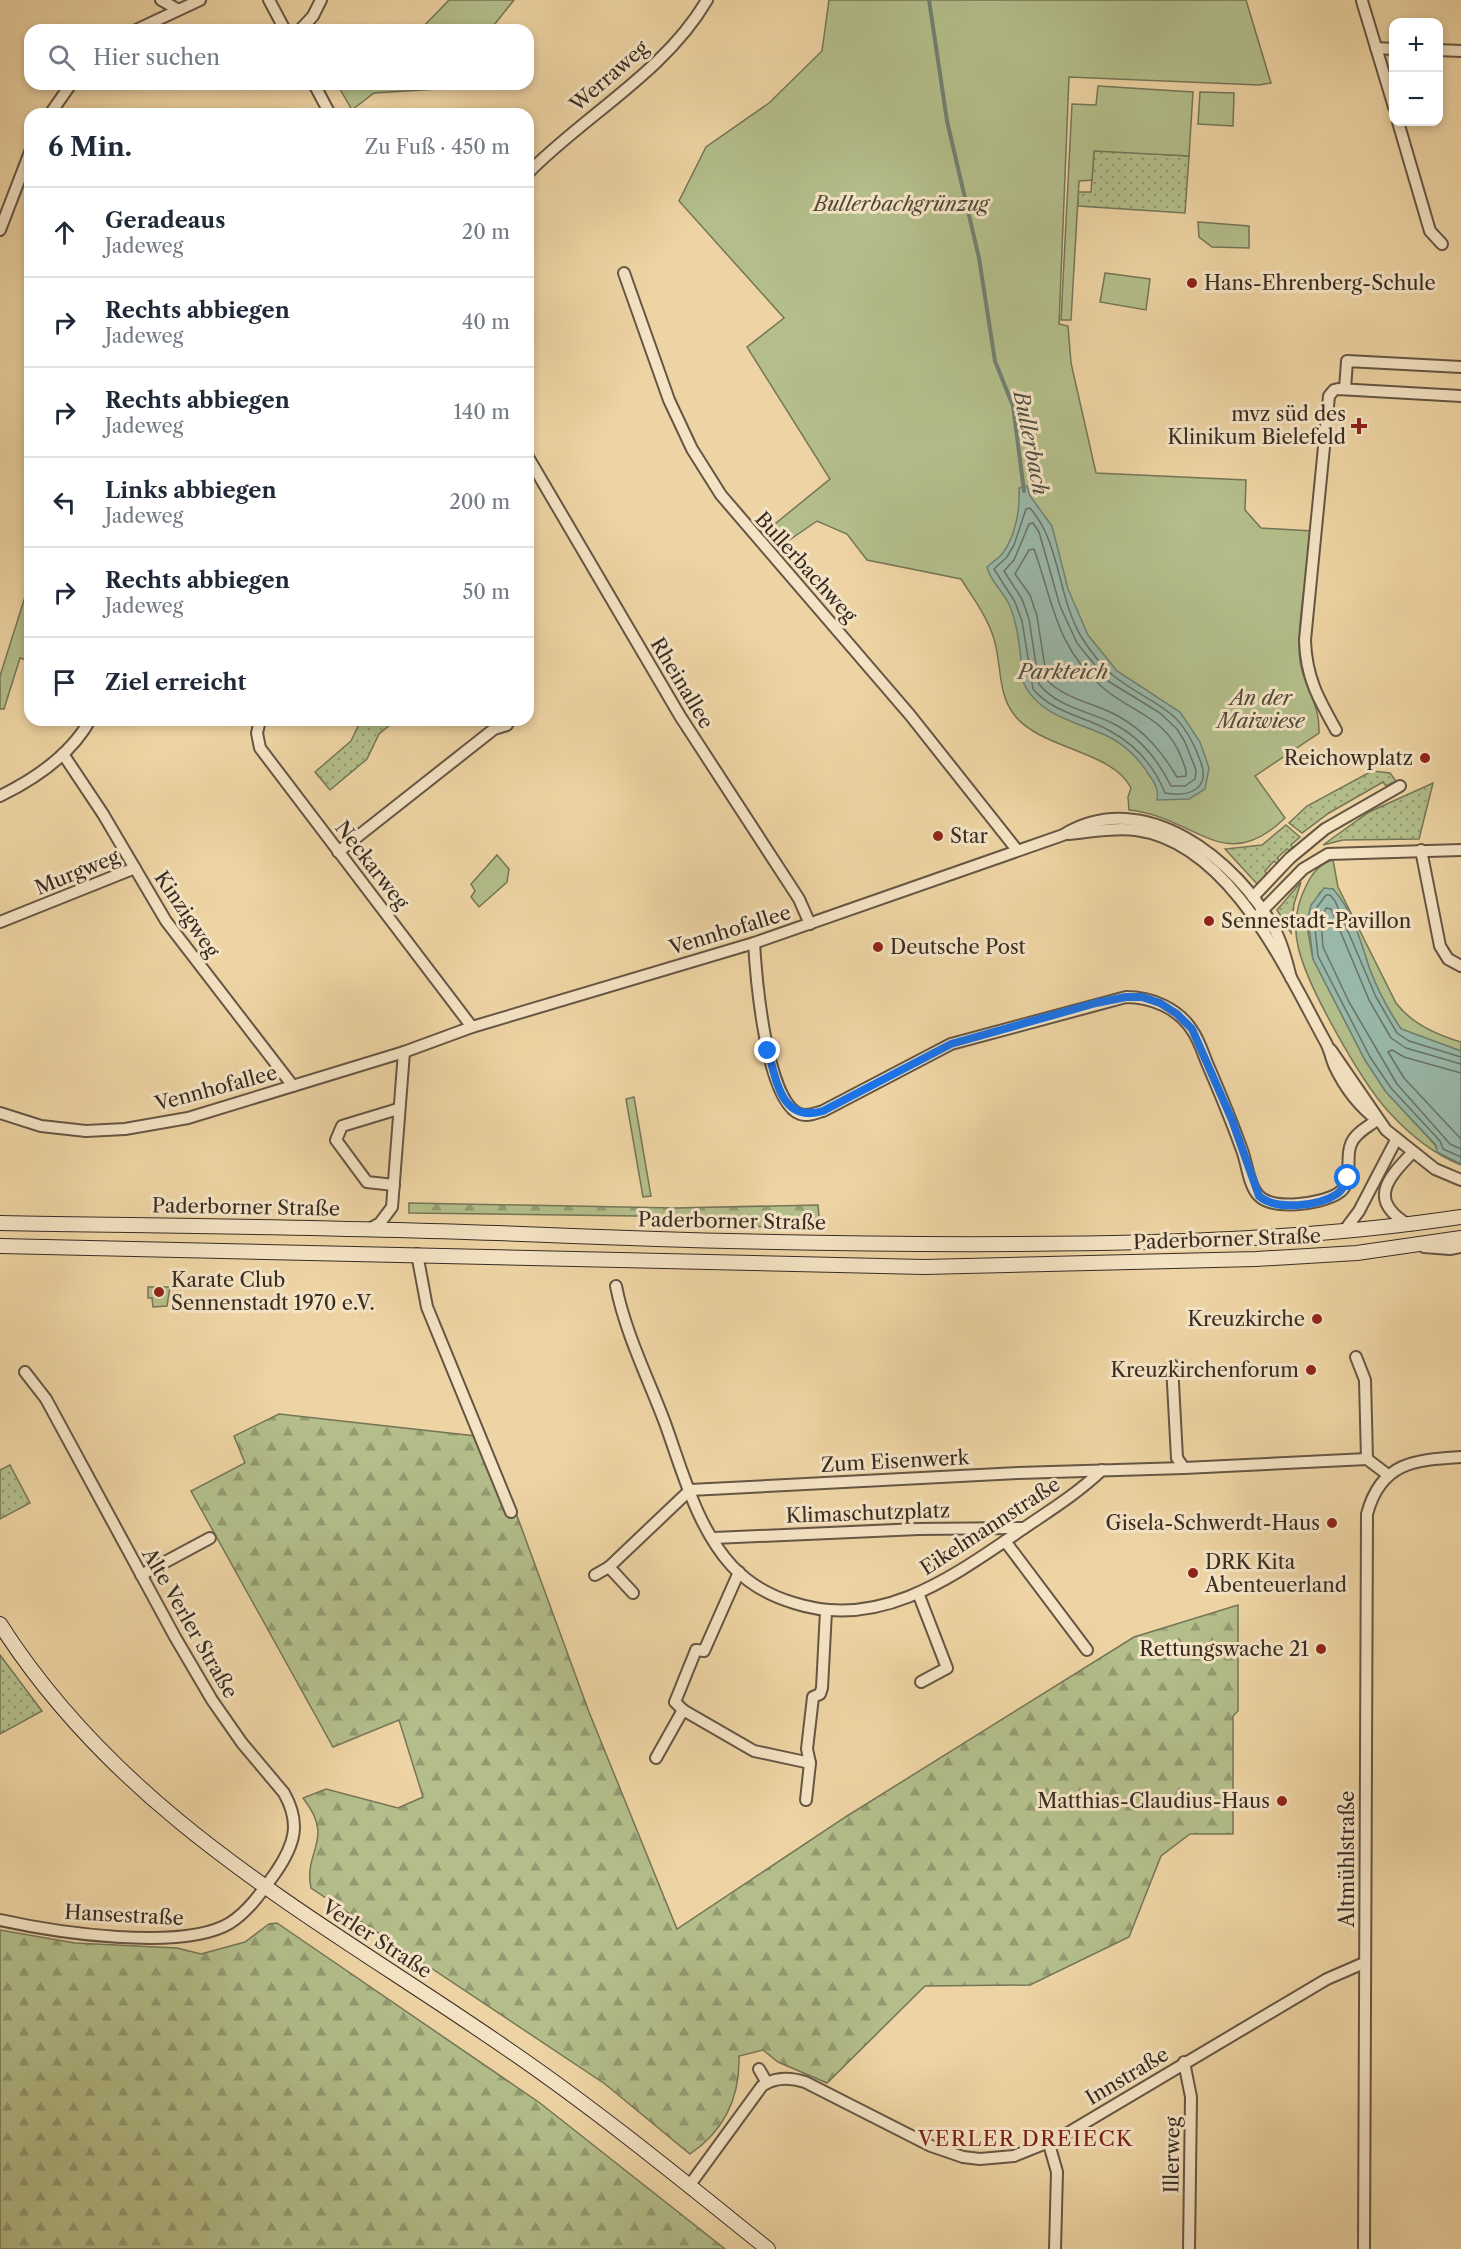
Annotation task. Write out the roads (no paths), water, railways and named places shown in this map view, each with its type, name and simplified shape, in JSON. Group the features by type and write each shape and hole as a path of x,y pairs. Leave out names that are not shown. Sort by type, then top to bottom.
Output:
{"main road":[{"name":"Paderborner Straße","path":"0,1223 371,1228 669,1240 931,1244 1171,1243 1344,1231 1461,1217"},
{"name":"Paderborner Straße","path":"0,1246 924,1267 1189,1262 1357,1253 1461,1238"},
{"name":"Verler Straße","path":"0,1624 66,1713 126,1776 168,1814 265,1887 533,2066 768,2249"}],"street":[{"path":"161,0 177,9"},
{"path":"148,24 200,0"},
{"path":"270,0 282,24"},
{"path":"306,24 313,16 321,0"},
{"name":"Werraweg","path":"534,168 662,56 707,0"},
{"path":"1362,1 1389,90"},
{"path":"1377,48 1389,49"},
{"path":"1443,50 1461,51"},
{"path":"54,108 67,90"},
{"path":"317,90 327,108"},
{"path":"1399,126 1430,231 1442,244"},
{"path":"0,230 24,168"},
{"name":"Bullerbachweg","path":"624,273 669,400 692,448 721,495 761,545 866,662 955,769 1017,850"},
{"path":"1345,389 1347,361 1461,367"},
{"path":"1336,730 1311,682 1305,660 1326,405 1334,390 1345,389 1461,396"},
{"name":"Rheinallee","path":"534,480 680,716 799,899 810,924"},
{"path":"0,796 29,781 63,754 85,726"},
{"name":"Neckarweg","path":"259,726 257,733 260,748 472,1027"},
{"path":"338,852 494,729 504,726"},
{"name":"Kinzigweg","path":"63,754 166,921 292,1086"},
{"path":"1253,897 1276,872 1325,829 1400,786"},
{"path":"1063,835 1077,826 1121,819 1156,824 1182,835 1207,851 1264,911 1280,939 1291,978"},
{"path":"1063,835 1120,829 1137,830 1166,838 1189,851 1215,872 1254,918 1291,978 1327,1045 1335,1066 1360,1106 1412,1154 1435,1169 1461,1180"},
{"name":"Vennhofallee","path":"0,1113 41,1126 86,1131 125,1129 188,1118 404,1052 472,1027 754,943 1063,835"},
{"path":"1421,850 1440,946 1448,959 1461,966"},
{"path":"1254,918 1264,911 1313,861 1328,854 1456,850"},
{"name":"Murgweg","path":"0,922 135,868"},
{"path":"1276,872 1287,887"},
{"path":"754,943 758,1001 768,1051 782,1092 790,1107 799,1114 808,1115 823,1111 951,1044 1126,997 1142,997 1160,1003 1177,1014 1192,1029 1232,1120 1256,1191 1265,1201 1292,1204 1322,1201 1339,1193 1348,1178 1351,1143 1355,1136 1377,1120"},
{"path":"371,1228 380,1223 392,1207 404,1052"},
{"path":"394,1185 371,1184 363,1179 336,1140 342,1126 398,1109"},
{"path":"1344,1231 1359,1211 1396,1140"},
{"path":"1409,1225 1395,1217 1387,1208 1384,1190 1395,1171 1412,1154"},
{"path":"1418,1246 1449,1250 1461,1247"},
{"path":"417,1254 427,1307 511,1512"},
{"name":"Eikelmannstraße","path":"616,1286 690,1490 714,1538 731,1565 756,1587 780,1599 826,1611 851,1611 885,1605 918,1593 935,1586 1005,1541 1086,1485 1102,1470"},
{"path":"1356,1357 1365,1380 1367,1459"},
{"path":"1172,1365 1177,1458 1184,1468"},
{"name":"Alte Verler Straße","path":"25,1372 46,1399 175,1637 228,1725 291,1805 296,1826 293,1843 265,1887"},
{"name":"Altmühlstraße","path":"1364,2249 1367,1514 1371,1499 1388,1475 1398,1467 1424,1459 1461,1457"},
{"path":"1102,1470 1367,1459 1388,1475"},
{"name":"Zum Eisenwerk","path":"690,1490 1102,1470"},
{"path":"595,1575 609,1567 690,1490"},
{"name":"Klimaschutzplatz","path":"714,1538 919,1529 1024,1528"},
{"path":"141,1575 210,1538"},
{"path":"1005,1541 1087,1650"},
{"path":"609,1567 633,1593"},
{"path":"739,1572 704,1651 696,1650 675,1702 682,1710 753,1751 810,1763"},
{"path":"918,1593 947,1668 921,1682"},
{"path":"806,1800 810,1763 807,1749 813,1697 820,1694 822,1688 826,1611"},
{"path":"656,1758 682,1710"},
{"name":"Hansestraße","path":"0,1920 100,1935 198,1935 231,1922 249,1907 265,1887"},
{"name":"Innstraße","path":"766,2083 790,2078 804,2082 931,2146 963,2157 980,2159 1014,2156 1049,2144 1327,1979 1364,1963"},
{"name":"Illerweg","path":"1184,2062 1191,2097 1189,2249"},
{"path":"689,2186 766,2083 759,2069"},
{"path":"1049,2144 1057,2172 1055,2249"}],"water":[{"name":"Parkteich","path":"1027,486 1030,496 1052,526 1068,589 1088,635 1117,671 1180,712 1200,742 1209,768 1205,789 1189,799 1157,800 1155,784 1130,752 1112,738 1049,710 1031,695 1024,684 1014,618 1009,603 987,567 1002,554 1011,539 1018,513 1019,488"},
{"path":"1324,888 1333,889 1346,907 1377,986 1401,1029 1461,1051 1461,1164 1437,1152 1436,1145 1386,1092 1365,1060 1313,959 1308,918 1311,905"}],"waterway":[{"name":"Bullerbach","path":"929,0 947,121 979,258 995,361 1013,406 1024,491"}],"place":[{"name":"Hans-Ehrenberg-Schule","path":"1192,283"},
{"name":"mvz süd des Klinikum Bielefeld","path":"1359,426"},
{"name":"Reichowplatz","path":"1425,758"},
{"name":"Star","path":"938,836"},
{"name":"Sennestadt-Pavillon","path":"1209,921"},
{"name":"Deutsche Post","path":"878,947"},
{"name":"Karate Club Sennenstadt 1970 e.V.","path":"159,1292"},
{"name":"Kreuzkirche","path":"1317,1319"},
{"name":"Kreuzkirchenforum","path":"1311,1370"},
{"name":"Gisela-Schwerdt-Haus","path":"1332,1523"},
{"name":"DRK Kita Abenteuerland","path":"1193,1573"},
{"name":"Rettungswache 21","path":"1321,1649"},
{"name":"Matthias-Claudius-Haus","path":"1282,1801"}],"district":[{"name":"VERLER DREIECK","path":"1026,2138"}],"park label":[{"name":"Bullerbachgrünzug","path":"901,204"},
{"name":"An der Maiwiese","path":"1261,710"}]}
